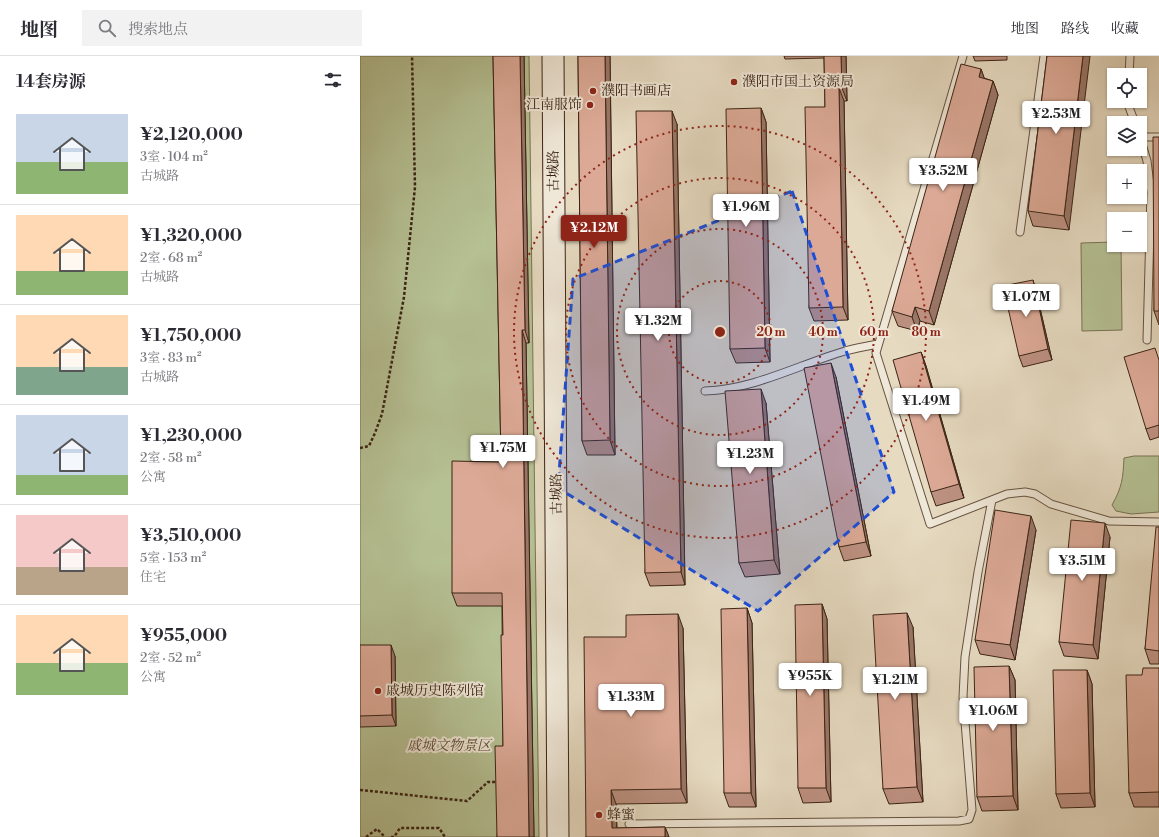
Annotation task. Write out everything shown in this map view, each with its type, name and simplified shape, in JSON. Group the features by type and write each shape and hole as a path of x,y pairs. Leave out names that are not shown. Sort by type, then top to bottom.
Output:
{"street":[{"name":"古城路","path":"552,56 558,837"}],"lane":[{"path":"963,56 876,353 930,524 1007,494 1025,492 1035,494 1051,504 1110,520 1159,522"},
{"path":"1020,232 1044,56"},
{"path":"1130,56 1130,68"},
{"path":"1147,137 1159,137"},
{"path":"1146,156 1151,192 1148,340"},
{"path":"705,391 720,391 747,386 846,351 878,344"},
{"path":"629,824 959,821 969,819 972,810 963,697 965,657 978,572 992,500"}],"path":[{"path":"360,448 369,446 382,414 404,297 415,187 412,56"},
{"path":"360,790 466,801 488,782 496,782"},
{"path":"391,837 394,837 400,828 439,828 445,837"},
{"path":"366,837 377,829 386,837"}],"highlighted area":[{"path":"792,191 894,492 758,611 558,488 573,279"}],"green space":[{"name":"戚城文物景区","path":"360,56 529,56 539,837 360,837"},
{"path":"1107,242 1107,252 1121,252 1122,330 1082,331 1081,243"},
{"path":"1134,456 1159,456 1159,512 1131,514 1116,511 1112,505 1121,483 1124,458"}],"building":[{"path":"493,56 520,56 525,330 522,330 529,837 497,837 495,746 503,746 501,635 503,635 502,593 452,593 452,461 499,462 499,459 501,459"},
{"path":"578,56 605,56 610,440 582,441"},
{"path":"824,56 841,56 842,88 839,88 843,307 809,308 805,107 825,107"},
{"path":"1047,56 1083,56 1064,216 1028,211"},
{"path":"961,64 981,69 979,77 993,81 929,311 915,307 912,317 892,311"},
{"path":"761,108 765,348 730,349 726,109"},
{"path":"636,111 672,111 681,572 645,573"},
{"path":"1153,137 1159,137 1159,311 1154,311"},
{"path":"1033,280 1048,349 1019,356 1003,286"},
{"path":"1155,348 1159,360 1159,425 1146,429 1124,357"},
{"path":"921,352 959,484 931,492 893,360"},
{"path":"831,363 866,542 839,547 804,368"},
{"path":"761,389 774,560 739,563 725,391"},
{"path":"995,510 1031,516 1010,645 975,640"},
{"path":"1071,520 1105,523 1093,645 1059,642"},
{"path":"1156,527 1159,527 1159,651 1145,649"},
{"path":"822,604 826,788 798,788 795,605"},
{"path":"747,608 751,793 724,793 721,609"},
{"path":"907,613 917,787 883,789 873,615"},
{"path":"678,614 681,789 611,790 612,828 665,827 665,837 586,837 584,637 626,637 626,615"},
{"name":"戚城历史陈列馆","path":"360,645 391,645 392,715 360,716"},
{"path":"1009,666 1013,796 977,797 974,667"},
{"path":"1143,668 1159,668 1159,792 1129,793 1126,675 1142,675"},
{"path":"1053,670 1087,670 1090,793 1056,794"}],"place":[{"name":"濮阳市国土资源局","path":"734,82"},
{"name":"濮阳书画店","path":"593,91"},
{"name":"江南服饰","path":"590,105"},
{"name":"戚城历史陈列馆","path":"378,691"},
{"name":"蜂蜜","path":"599,815"}]}
